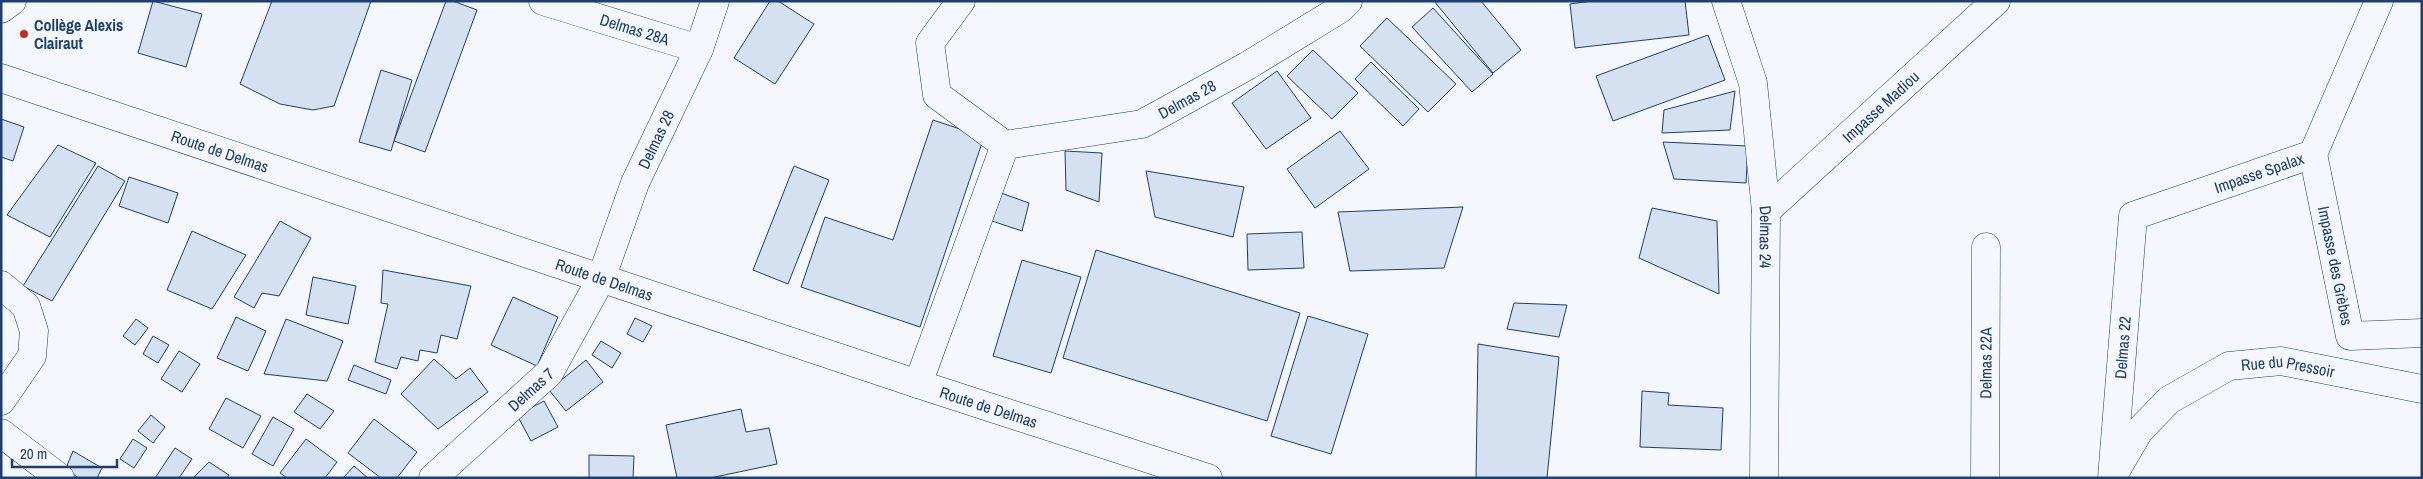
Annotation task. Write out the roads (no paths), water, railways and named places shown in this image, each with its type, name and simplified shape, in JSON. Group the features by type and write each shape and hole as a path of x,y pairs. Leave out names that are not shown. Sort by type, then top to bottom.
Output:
{"street":[{"path":"1,9 12,1"},
{"name":"Delmas 28A","path":"543,1 699,49"},
{"name":"Delmas 28","path":"602,279 635,183 699,49 715,1"},
{"path":"918,384 1006,145 937,95 930,43 962,1"},
{"name":"Delmas 28","path":"1006,145 1142,124 1247,66 1340,9 1348,1"},
{"name":"Delmas 24","path":"1726,1 1754,84 1766,211 1764,478"},
{"name":"Impasse Madiou","path":"1766,211 1996,1"},
{"name":"Impasse Spalax","path":"2133,216 2312,154 2379,1"},
{"name":"Route de Delmas","path":"1,78 918,384 1208,478"},
{"name":"Impasse des Grèbes","path":"2312,154 2350,336 2422,334"},
{"name":"Delmas 22","path":"2112,478 2133,216"},
{"name":"Delmas 22A","path":"1985,478 1986,248"},
{"name":"Delmas 7","path":"433,478 549,373 602,279"},
{"path":"1,285 26,306 34,331 32,356 1,402"},
{"name":"Rue du Pressoir","path":"2112,478 2139,432 2169,400 2229,366 2281,361 2422,389"},
{"path":"1,433 60,478"}],"place":[{"name":"Collège Alexis Clairaut","path":"24,34"}]}
